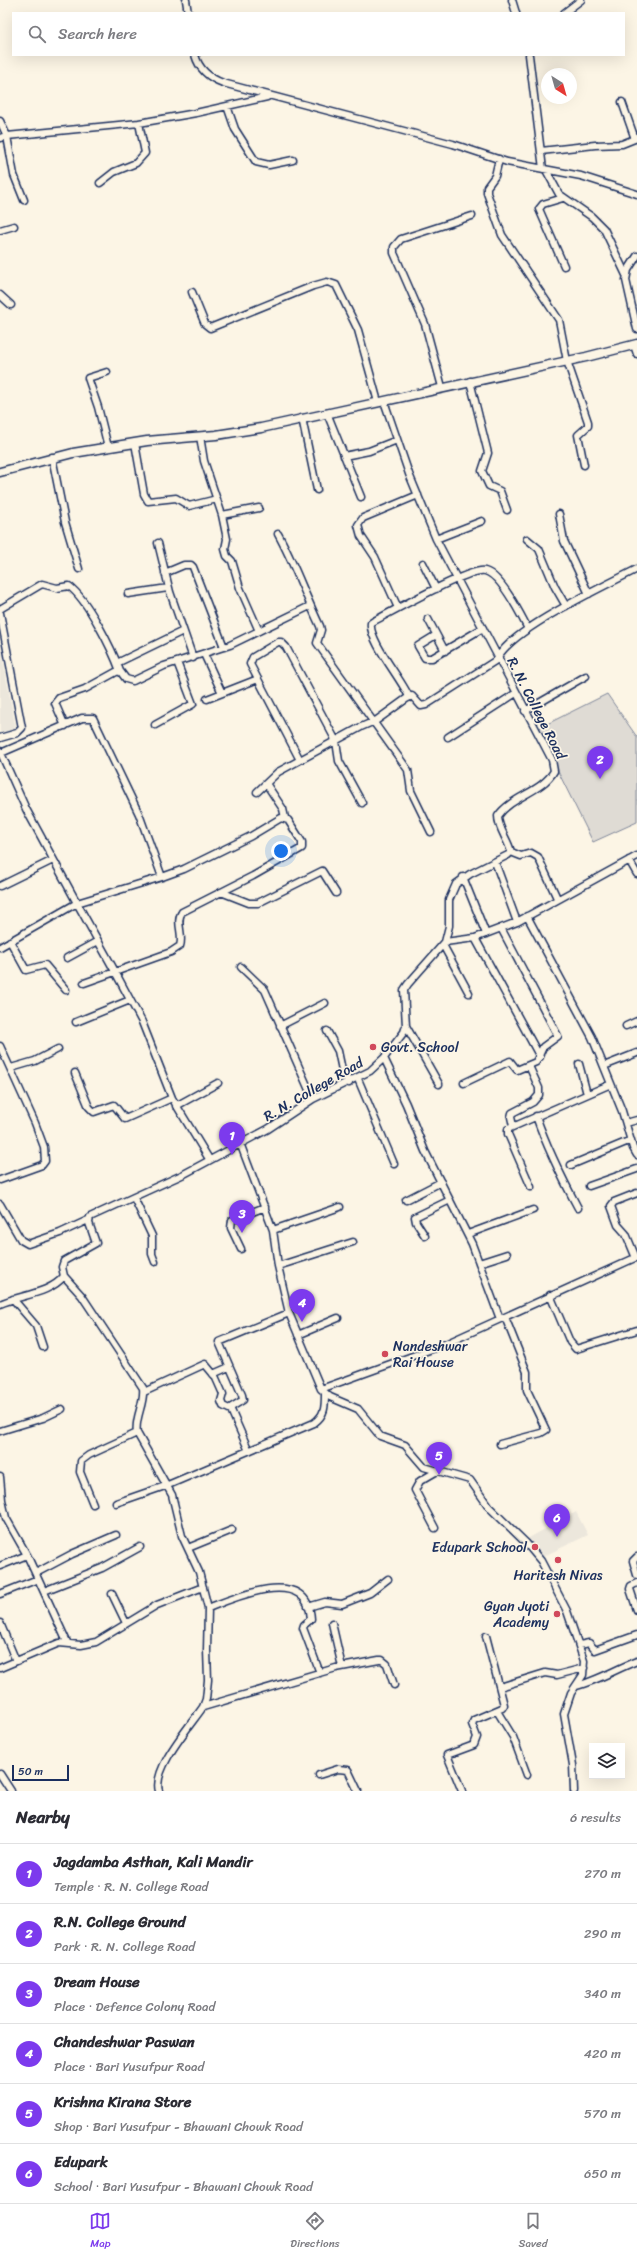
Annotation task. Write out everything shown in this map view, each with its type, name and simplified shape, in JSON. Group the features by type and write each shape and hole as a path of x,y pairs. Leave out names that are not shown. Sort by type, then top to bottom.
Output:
{"main road":[{"path":"0,472 52,457 108,447 261,428 442,387 567,361 635,344"}],"street":[{"path":"186,0 188,12"},
{"path":"512,0 516,12"},
{"path":"565,12 581,0"},
{"path":"195,56 202,70 214,80 268,97 454,144 499,159 581,176 637,194"},
{"path":"529,56 541,151 545,169 555,188 563,198 592,217 604,229 626,275 637,329"},
{"path":"0,138 7,136 139,123 268,97"},
{"path":"541,151 622,144 636,138 622,102"},
{"path":"227,106 235,129 256,162 260,165 269,165 293,160"},
{"path":"0,121 7,136 14,175 24,200"},
{"path":"100,183 114,172 136,163 145,153 139,123"},
{"path":"499,159 495,176 487,187 489,199 506,241 556,313 562,329 567,361 588,422 588,426 578,435 584,465"},
{"path":"563,198 543,204 539,209 564,266"},
{"path":"442,387 425,324 397,258 394,247 395,243 401,239 472,216"},
{"path":"0,230 14,226"},
{"path":"626,275 637,256"},
{"path":"192,292 205,324 210,328 320,284 327,282 336,285 358,330 381,401 436,539 456,579 498,658 426,705 421,706 414,698 409,697 403,684 395,677 388,664 371,627 374,621 456,579 478,571 486,571 510,595 528,629"},
{"path":"0,295 11,305"},
{"path":"635,344 637,354"},
{"path":"107,372 88,378 98,407 108,447"},
{"path":"470,381 488,453 482,471 489,486 500,491 507,510"},
{"path":"327,413 361,497"},
{"path":"302,418 317,490"},
{"path":"200,436 204,460 222,515 227,539 225,550 227,556 232,561 240,588 258,631"},
{"path":"344,456 373,450 397,440"},
{"path":"135,443 144,494 148,501 176,498 189,506 217,499"},
{"path":"52,457 65,522 79,569"},
{"path":"398,608 375,557 361,536 358,525 363,518 418,495"},
{"path":"222,515 259,508"},
{"path":"559,514 564,541 589,594"},
{"path":"436,539 482,521"},
{"path":"278,534 291,556 297,576 321,630 317,643 408,770 411,790 431,832"},
{"path":"527,539 539,549 555,587 566,606"},
{"path":"158,543 168,588 193,658"},
{"path":"423,563 436,589"},
{"path":"165,573 184,565 191,565 193,567 224,647"},
{"name":"R. N. College Road","path":"511,852 498,822 498,816 509,805 547,780 554,771 552,760 498,658 505,648 528,629 566,606 637,568"},
{"path":"0,609 42,584 57,588 69,586 77,594 106,638 120,671 126,679 133,682 177,662 224,647 310,606"},
{"path":"128,594 168,588"},
{"path":"0,613 22,728 18,733 0,738"},
{"path":"428,619 445,651"},
{"path":"436,635 418,646 421,655 428,659 445,651 483,628"},
{"path":"117,663 183,631"},
{"path":"300,760 252,667 251,660 278,642 284,644 336,741 339,761 362,803"},
{"path":"204,654 222,693"},
{"path":"155,725 193,704 177,662"},
{"path":"65,726 56,707 57,700 120,671"},
{"path":"525,711 586,676"},
{"path":"207,699 258,679"},
{"path":"448,737 516,693"},
{"path":"257,792 267,785 273,776 300,760 373,723 409,697"},
{"path":"162,877 139,814 96,722 88,717 0,752 18,793 53,860 130,1000 176,1106 209,1159"},
{"path":"84,983 176,950 182,942 179,916 182,912 302,848 302,842 285,818 284,809 267,785"},
{"path":"0,947 77,903 162,877 224,850 285,818"},
{"path":"439,1084 406,1026 404,990 413,977 444,943 448,934 451,892 464,877 495,862 511,852 521,856 531,854 538,857 557,898"},
{"path":"444,943 475,938 517,922 557,898 637,856"},
{"path":"0,886 53,860"},
{"path":"629,860 637,874"},
{"path":"495,862 517,922"},
{"path":"220,892 249,903 258,903 322,871 336,893"},
{"path":"464,877 486,934"},
{"path":"527,916 588,1029 604,1066 637,1155"},
{"path":"464,1083 510,1061 518,1070 529,1066 536,1062 540,1057 543,1047 556,1039 558,1033 501,928"},
{"path":"475,938 540,1057"},
{"path":"10,941 26,970 45,965 66,990"},
{"path":"67,958 98,941"},
{"path":"444,943 469,993"},
{"path":"241,967 262,986 313,1100"},
{"path":"76,1022 130,1000"},
{"path":"280,1026 325,1003"},
{"path":"626,1026 637,1021"},
{"name":"R. N. College Road","path":"0,1204 21,1240 28,1244 60,1233 88,1220 90,1217 184,1174 286,1118 313,1100 358,1079 370,1071 384,1058 406,1026"},
{"path":"327,1031 338,1051 342,1070 349,1083"},
{"path":"0,1046 11,1068 43,1144 45,1161 42,1165 0,1180"},
{"path":"11,1068 35,1061 58,1049"},
{"path":"604,1066 637,1053"},
{"path":"384,1058 440,1182 468,1234 502,1318 527,1372 527,1390 546,1430 541,1433 500,1444"},
{"path":"579,1064 587,1094"},
{"path":"514,1126 512,1114 533,1102 539,1095 539,1088 529,1066"},
{"path":"75,1072 89,1107 94,1112 114,1105 126,1119 172,1098"},
{"path":"358,1079 394,1164"},
{"path":"176,1106 218,1083"},
{"path":"531,1187 507,1131 514,1126 536,1116 611,1084"},
{"path":"536,1116 545,1144 554,1158 578,1208"},
{"path":"626,1123 637,1120"},
{"path":"571,1165 631,1140"},
{"path":"116,1503 168,1485 314,1423 321,1417 324,1411 323,1392 289,1313 278,1266 273,1230 266,1208 240,1143"},
{"path":"589,1186 637,1170"},
{"path":"406,1200 440,1182"},
{"path":"323,1392 421,1353 636,1257 626,1234 618,1225 612,1206 614,1202 637,1194"},
{"path":"134,1198 152,1236 152,1254 155,1262"},
{"path":"425,1236 416,1222 415,1217 450,1200"},
{"path":"273,1230 340,1207"},
{"path":"241,1249 231,1228 232,1220 266,1208"},
{"path":"468,1234 533,1210"},
{"path":"88,1220 96,1243 64,1261 62,1267 64,1276 82,1296 140,1382 144,1392 143,1403 136,1428 137,1433 168,1485 174,1501 182,1536 199,1572 208,1608 208,1680 206,1699 203,1707 162,1767 157,1790"},
{"path":"278,1266 352,1242"},
{"path":"479,1263 507,1254"},
{"path":"0,1304 51,1286 64,1276"},
{"path":"550,1295 570,1342 576,1349 637,1330"},
{"path":"13,1299 33,1322 43,1347"},
{"path":"144,1392 202,1365 207,1366 222,1391 221,1401 223,1406 230,1408 243,1400 219,1342 289,1313"},
{"path":"298,1336 338,1318"},
{"path":"213,1374 229,1367"},
{"path":"323,1392 358,1409 380,1436 405,1445 420,1465 473,1482 489,1507 535,1553 554,1584 567,1611 580,1645 584,1668 581,1680 571,1693 564,1714 573,1765 574,1791"},
{"path":"0,1431 43,1418 62,1408"},
{"path":"230,1408 249,1451"},
{"path":"94,1504 80,1472 81,1462 89,1455 137,1433"},
{"path":"435,1528 415,1490 420,1481 439,1470"},
{"path":"0,1477 4,1511 37,1576 67,1642"},
{"path":"188,1548 232,1530"},
{"path":"0,1594 37,1576 72,1554 116,1535"},
{"path":"44,1591 102,1568 140,1547"},
{"path":"0,1566 27,1556"},
{"path":"637,1557 633,1561 637,1575"},
{"path":"308,1608 326,1602 342,1604 370,1593 388,1580"},
{"path":"637,1583 631,1586 630,1589 637,1610"},
{"path":"0,1668 48,1647 67,1642 88,1645 157,1605 203,1587"},
{"path":"208,1608 250,1592 270,1589 296,1592 308,1608 311,1619 304,1625 303,1628 320,1673"},
{"path":"112,1594 126,1623"},
{"path":"0,1623 16,1661"},
{"path":"332,1623 342,1667"},
{"path":"580,1645 589,1644 593,1649 598,1650 637,1635"},
{"path":"462,1791 447,1755 474,1744 477,1737 472,1724 474,1720 497,1711 504,1705 486,1636"},
{"path":"203,1707 342,1667 382,1660 387,1664 394,1685"},
{"path":"576,1686 594,1681 613,1670 637,1661"},
{"path":"500,1687 546,1673 557,1674 584,1668"},
{"path":"497,1711 513,1737 527,1775"},
{"path":"319,1775 338,1769 348,1770 358,1791"},
{"path":"0,1774 11,1791"}],"shaded area":[{"path":"0,644 16,729 0,733"},
{"path":"607,694 637,737 637,822 593,842 537,729"},
{"path":"576,1512 588,1535 542,1557 527,1539"}],"place":[{"name":"R.N. College Ground","path":"600,779"},
{"name":"Govt. School","path":"373,1047"},
{"name":"Jagdamba Asthan, Kali Mandir","path":"232,1155"},
{"name":"Dream House","path":"242,1233"},
{"name":"Chandeshwar Paswan","path":"302,1322"},
{"name":"Nandeshwar Rai House","path":"385,1354"},
{"name":"Krishna Kirana Store","path":"439,1475"},
{"name":"Edupark","path":"557,1537"},
{"name":"Edupark School","path":"535,1547"},
{"name":"Haritesh Nivas","path":"558,1560"},
{"name":"Gyan Jyoti Academy","path":"557,1614"}]}
